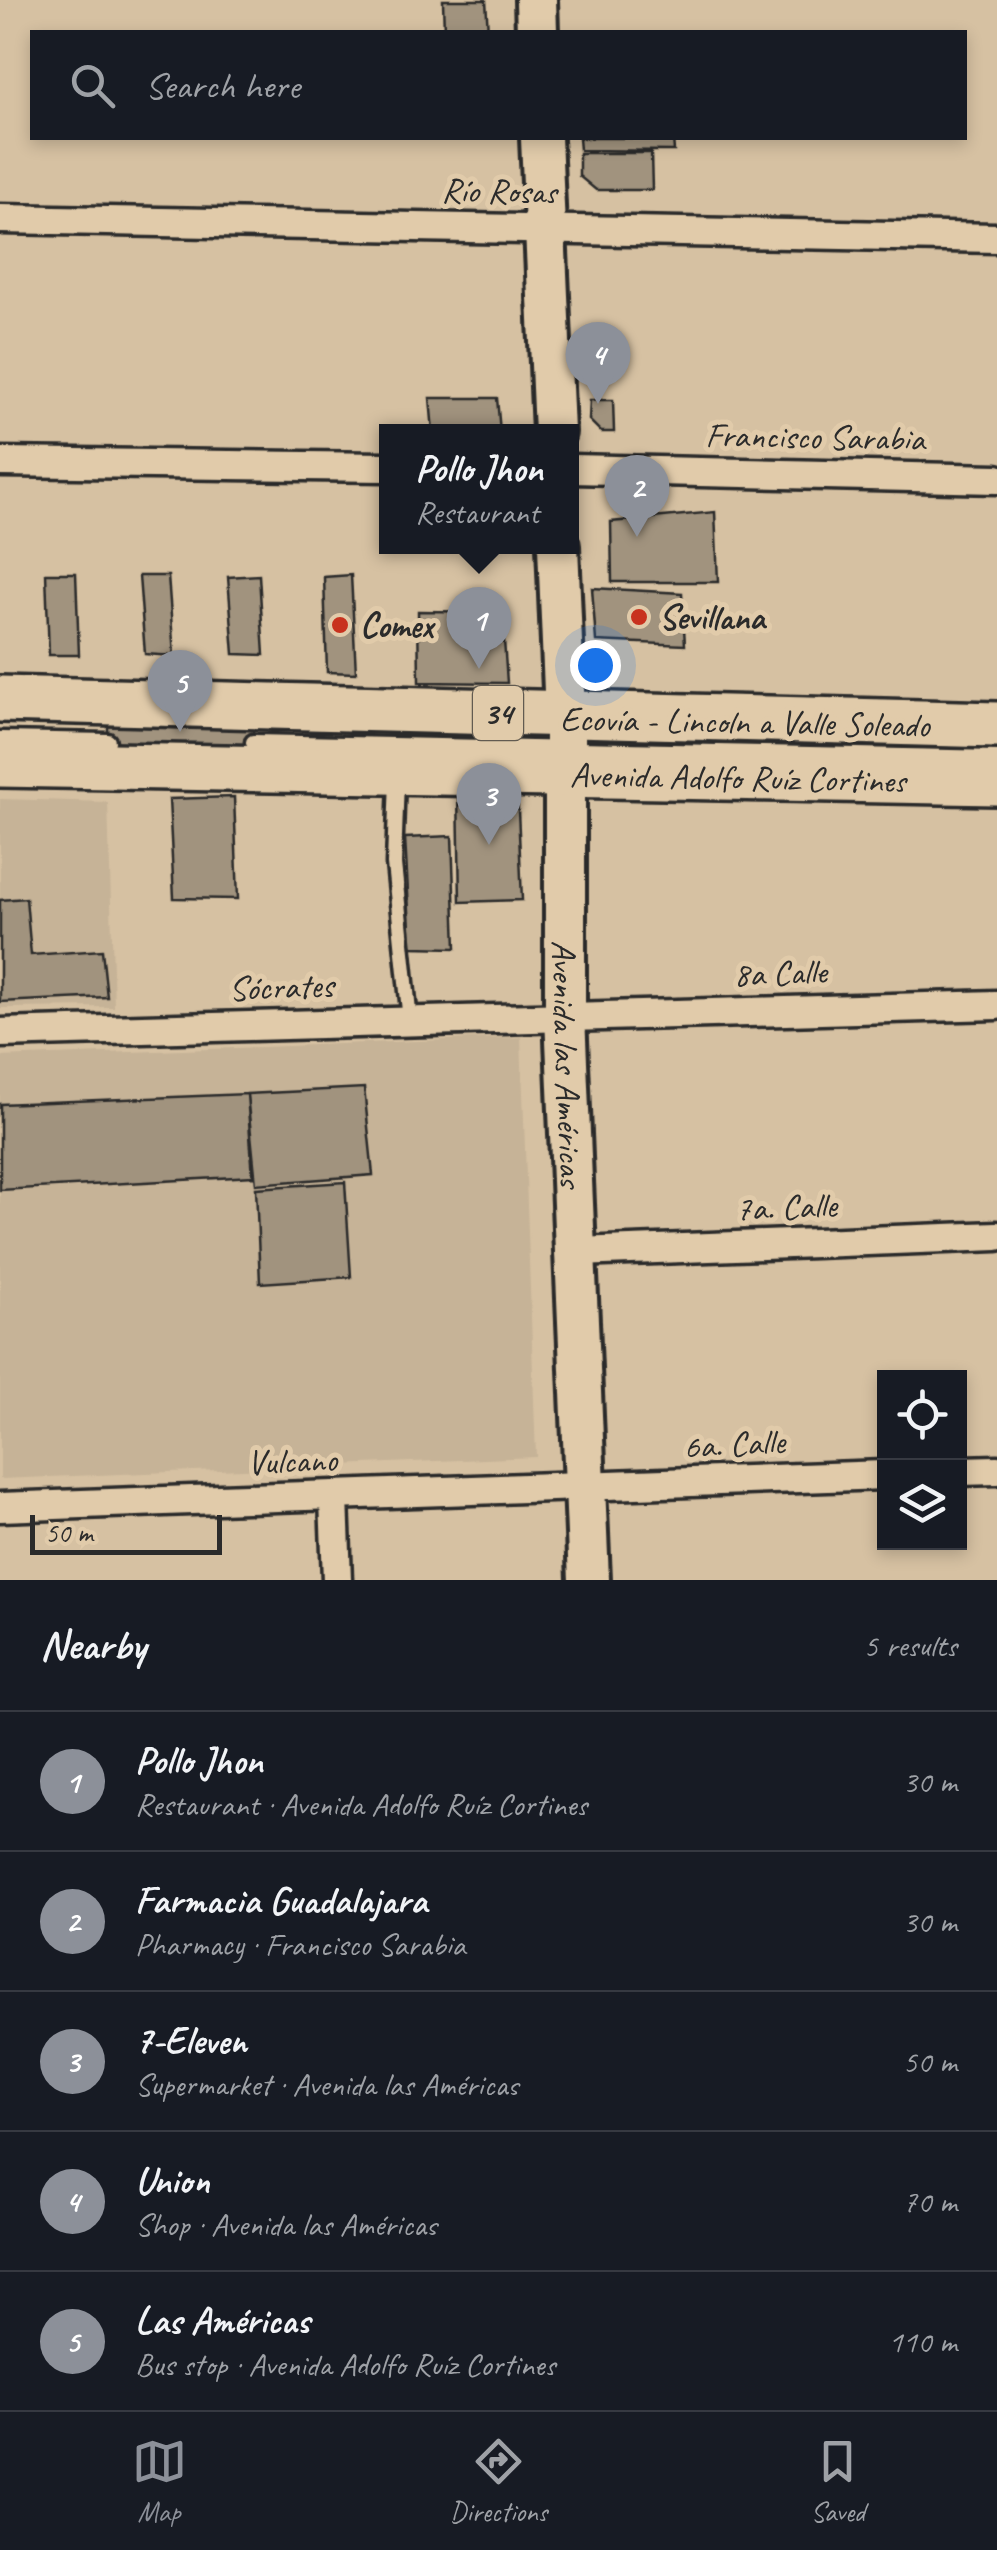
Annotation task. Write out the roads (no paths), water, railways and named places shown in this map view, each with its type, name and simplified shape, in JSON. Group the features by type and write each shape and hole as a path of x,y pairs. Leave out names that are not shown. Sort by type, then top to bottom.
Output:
{"main road":[{"path":"536,0 537,30"},
{"path":"541,140 554,424"},
{"name":"Avenida las Américas","path":"558,554 565,741 565,1016 589,1580"},
{"name":"Avenida Adolfo Ruíz Cortines","path":"0,700 565,741 997,782"},
{"name":"Avenida Adolfo Ruíz Cortines","path":"0,764 397,768 565,741 997,725"}],"street":[{"name":"Río Rosas","path":"0,219 997,238"},
{"path":"0,462 379,467"},
{"name":"Francisco Sarabia","path":"579,469 997,478"},
{"name":"8a Calle","path":"565,1016 997,1005"},
{"name":"Sócrates","path":"0,1033 565,1016"},
{"name":"7a. Calle","path":"578,1252 997,1236"},
{"path":"967,1472 997,1470"},
{"name":"6a. Calle","path":"587,1488 877,1475"},
{"name":"Vulcano","path":"0,1507 587,1488"},
{"path":"334,1498 337,1580"}],"lane":[{"path":"272,723 565,741 997,739"},
{"path":"0,739 108,740"},
{"name":"Ecovía - Lincoln a Valle Soleado","path":"252,742 565,741 997,758"},
{"path":"397,768 394,864 410,1020"}],"place":[{"name":"Union","path":"598,404"},
{"name":"Farmacia Guadalajara","path":"637,537"},
{"name":"Sevillana","path":"639,617"},
{"name":"Comex","path":"340,625"},
{"name":"Pollo Jhon","path":"479,669"},
{"name":"Las Américas","path":"180,732"},
{"name":"7-Eleven","path":"489,845"}]}
